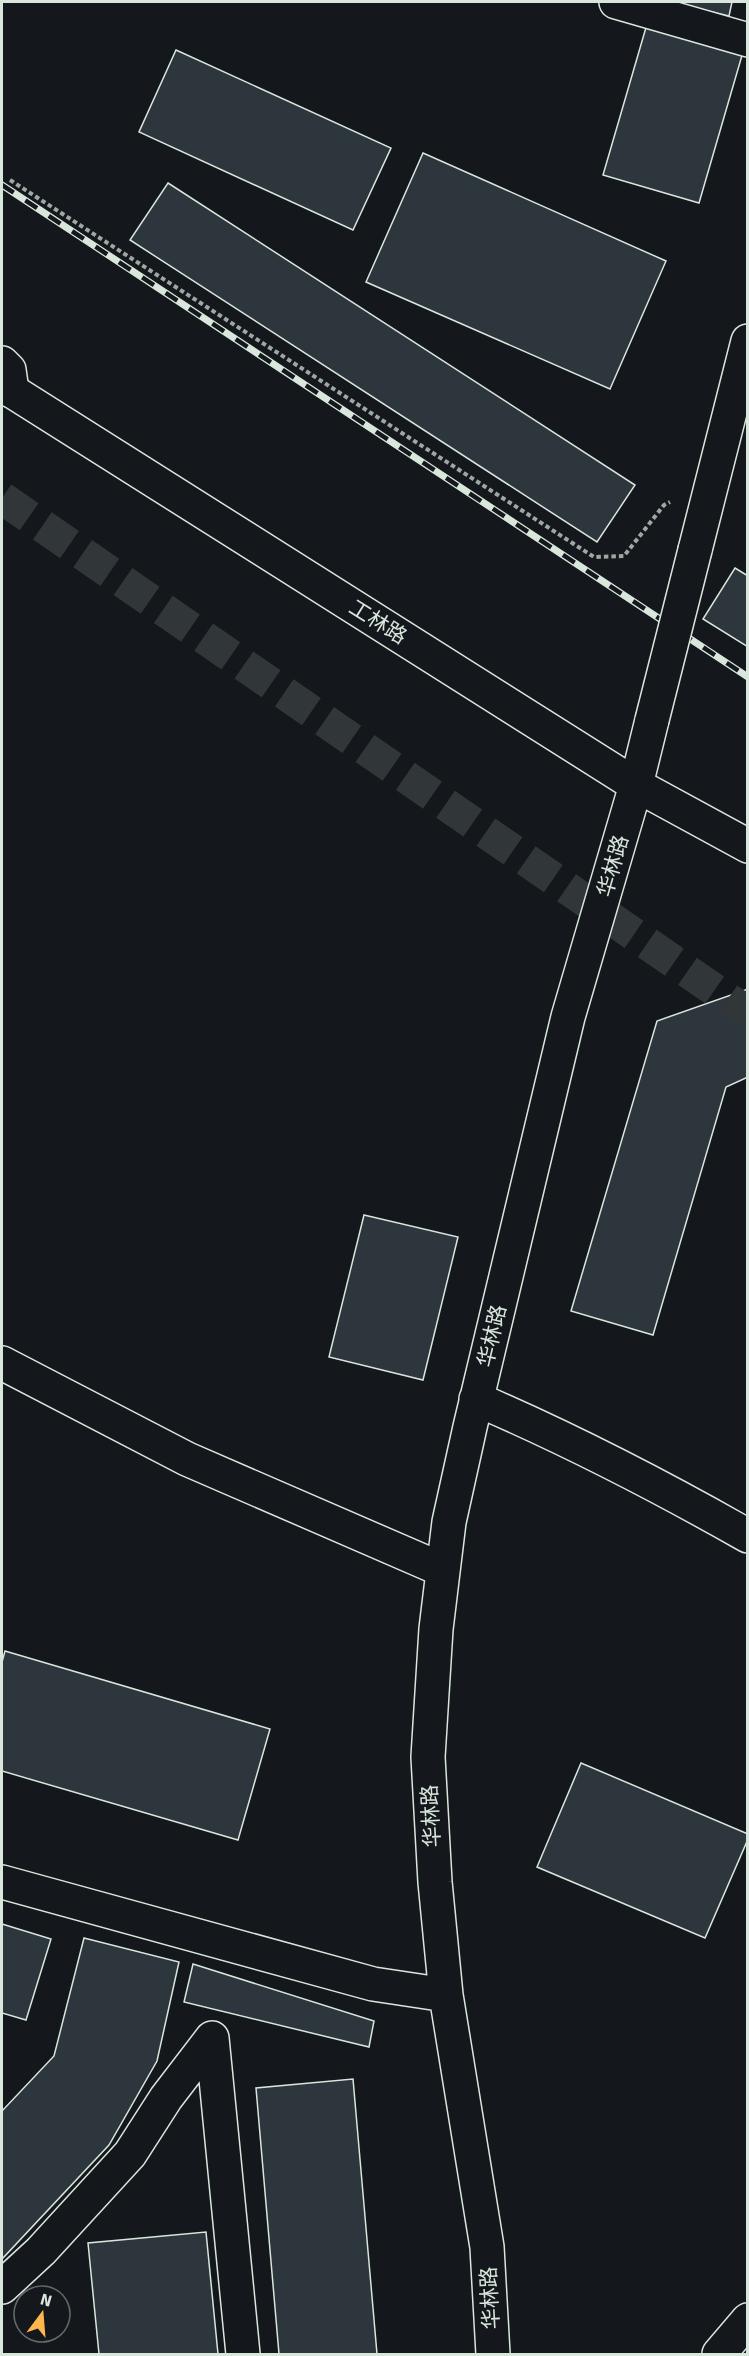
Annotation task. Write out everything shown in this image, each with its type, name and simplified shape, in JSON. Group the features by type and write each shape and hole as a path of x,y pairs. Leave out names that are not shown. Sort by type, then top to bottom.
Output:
{"street":[{"path":"616,2 747,40"},
{"name":"华林路","path":"493,2355 487,2247 446,1995 435,1882 428,1757 436,1629 449,1522 568,1017 636,785 747,341"},
{"name":"工林路","path":"5,380 636,785 747,846"},
{"path":"2,1363 187,1458 443,1570"},
{"path":"477,1399 536,1425 701,1509 747,1536"},
{"path":"2,1882 373,1984 446,1995"},
{"path":"2,2287 41,2251 130,2154 166,2098 212,2038 243,2355"},
{"path":"719,2355 747,2320"}],"path":[{"path":"10,180 594,557 624,556 664,505 711,485"}],"building":[{"path":"670,2 732,2 729,16"},
{"path":"647,24 743,52 699,203 603,175"},
{"path":"176,50 391,148 353,230 139,132"},
{"path":"423,153 666,261 610,389 366,282"},
{"path":"168,183 635,485 597,542 130,240"},
{"path":"735,568 748,576 748,647 703,619"},
{"path":"748,989 748,1077 726,1087 653,1335 571,1311 657,1021"},
{"path":"364,1215 458,1237 423,1380 329,1357"},
{"path":"5,1651 270,1729 238,1840 2,1771 2,1662"},
{"path":"581,1763 748,1834 748,1839 705,1938 537,1867"},
{"path":"2,1924 51,1939 26,2020 2,2013"},
{"path":"84,1938 179,1962 157,2061 109,2145 2,2259 2,2111 54,2056"},
{"path":"193,1964 374,2021 369,2047 184,2002"},
{"path":"353,2079 377,2354 279,2354 256,2088"},
{"path":"206,2232 218,2354 99,2354 88,2243"}],"tunnel":[{"path":"2,498 748,1013"}],"railway":[{"path":"2,185 748,677"}]}
